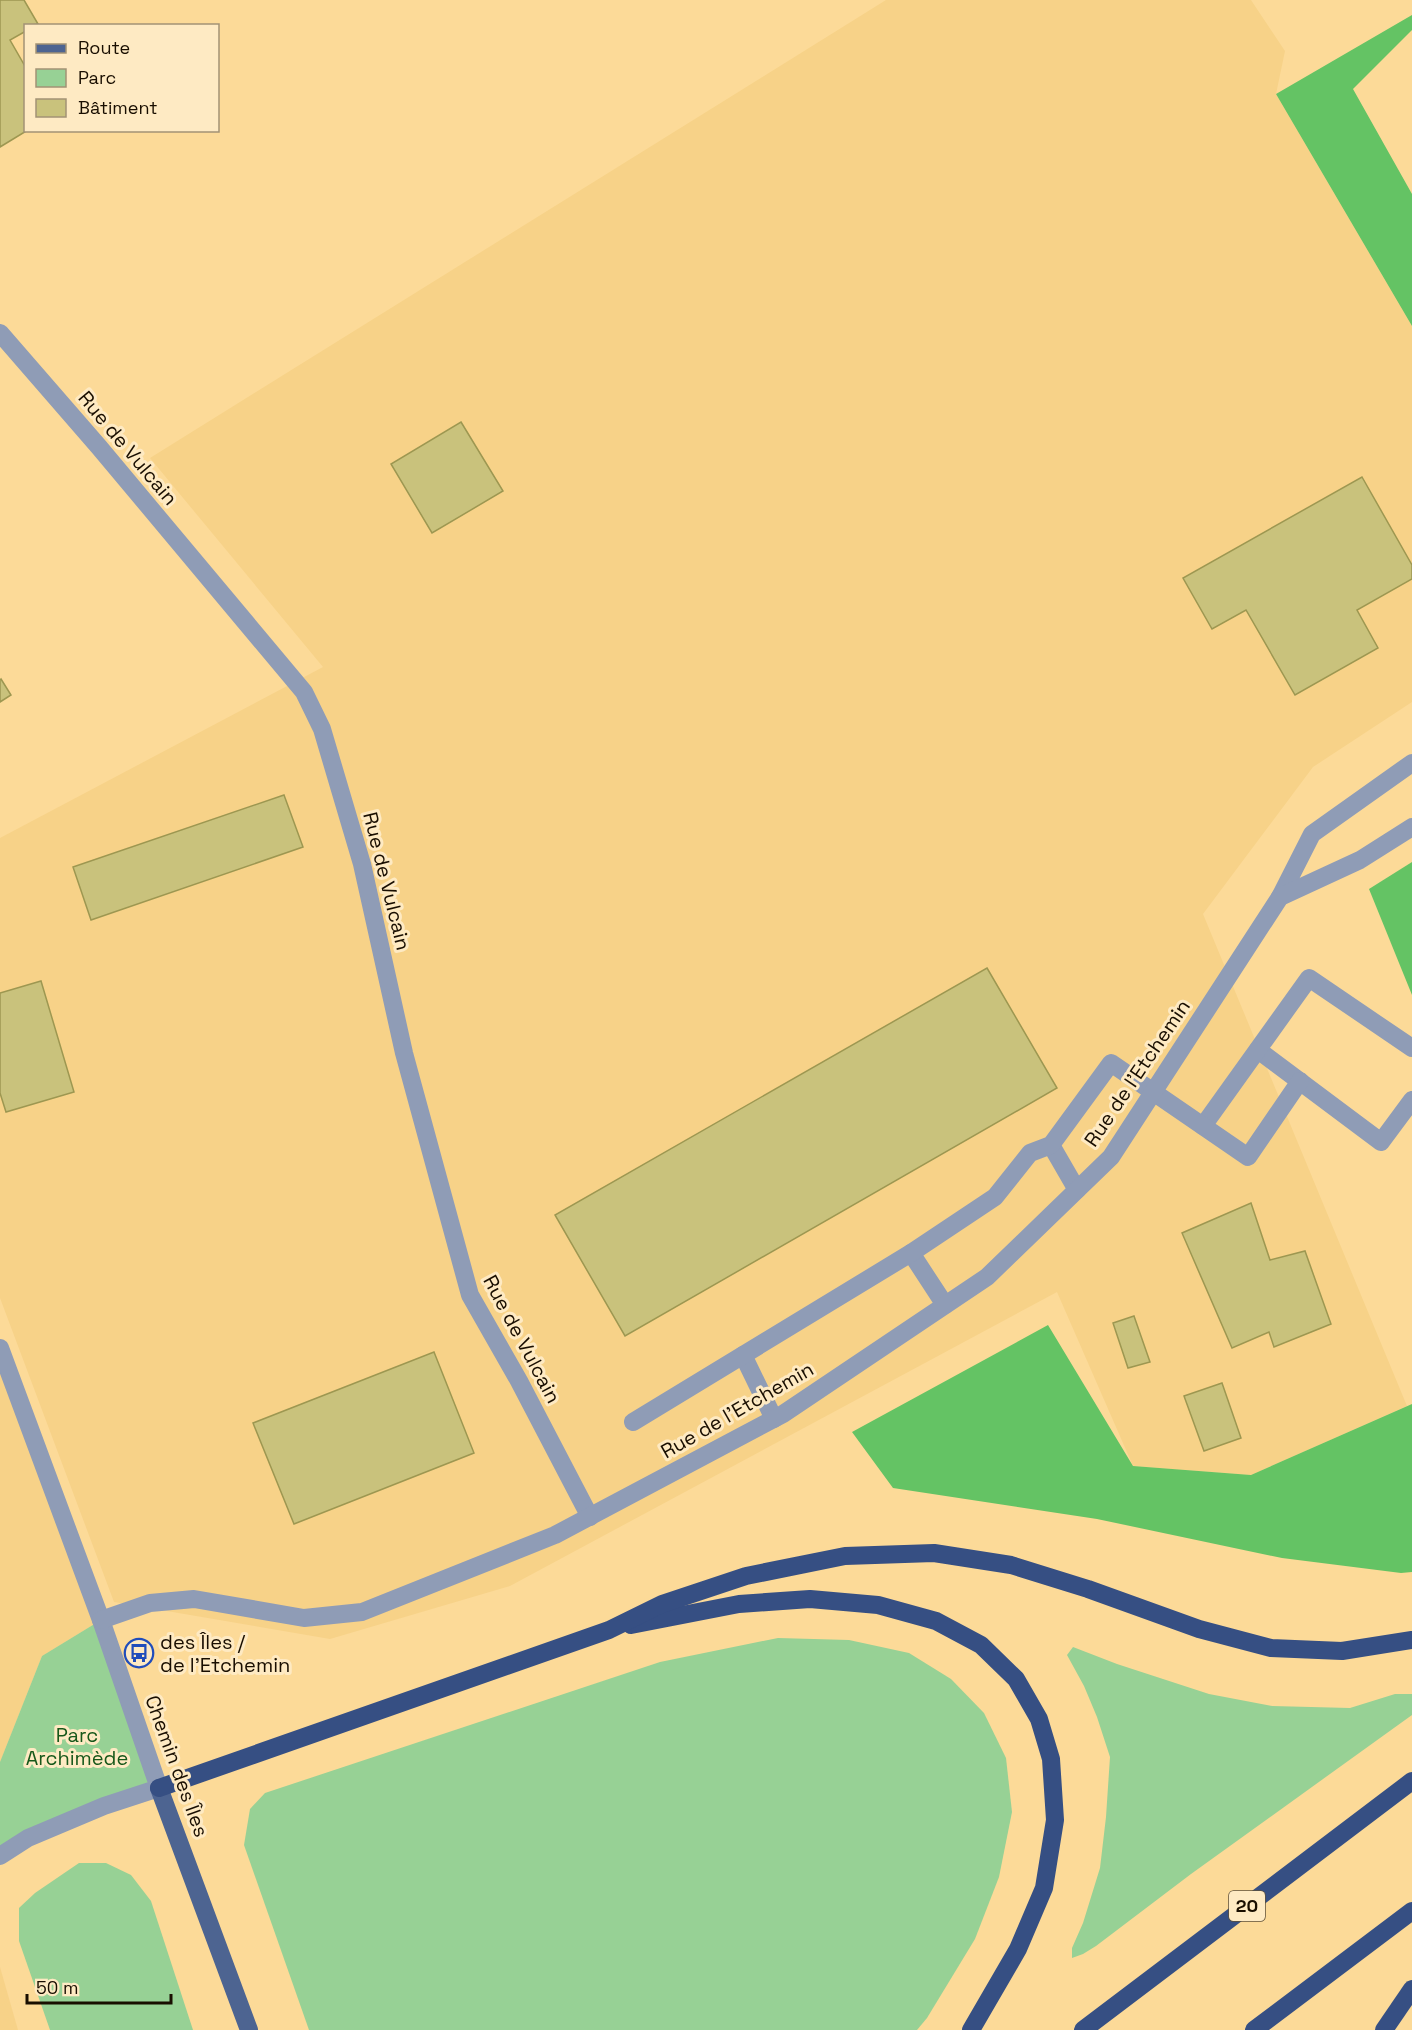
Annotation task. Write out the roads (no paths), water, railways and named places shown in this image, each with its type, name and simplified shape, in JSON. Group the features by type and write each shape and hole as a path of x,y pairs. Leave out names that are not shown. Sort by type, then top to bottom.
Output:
{"highway":[{"path":"159,1788 609,1630 662,1604 746,1576 845,1556 934,1552 1011,1564 1089,1589 1199,1629 1272,1648 1342,1651 1412,1640"},
{"path":"609,1630 739,1604 810,1599 878,1605 936,1621 981,1646 1016,1679 1039,1719 1051,1759 1055,1820 1044,1888 1018,1949 971,2030"},
{"name":"20","path":"1083,2030 1412,1781"},
{"path":"1254,2030 1412,1911"},
{"path":"1384,2030 1412,1989"}],"main road":[{"name":"Chemin des Îles","path":"159,1788 249,2030"}],"street":[{"name":"Rue de Vulcain","path":"0,333 99,447 304,692 322,729 362,864 404,1053 470,1295 519,1380 590,1517"},
{"name":"Rue de l'Etchemin","path":"101,1620 150,1603 194,1599 304,1618 362,1612 555,1536 774,1419 987,1276 1112,1157 1281,897 1312,834 1412,763"},
{"path":"1281,897 1360,860 1412,827"},
{"path":"1203,1126 1310,978 1412,1048"},
{"path":"1258,1050 1381,1142 1412,1100"},
{"path":"633,1422 911,1253 995,1197 1030,1153 1051,1145 1111,1063 1248,1157 1300,1081"},
{"path":"1051,1145 1077,1190"},
{"path":"911,1253 945,1305"},
{"name":"Chemin des Îles","path":"0,1348 101,1620 159,1788"},
{"path":"744,1355 774,1419"},
{"path":"0,1856 28,1838 104,1806 159,1788"}],"place":[{"name":"des Îles / de l'Etchemin","path":"139,1653"}],"park label":[{"name":"Parc Archimède","path":"77,1746"}]}
